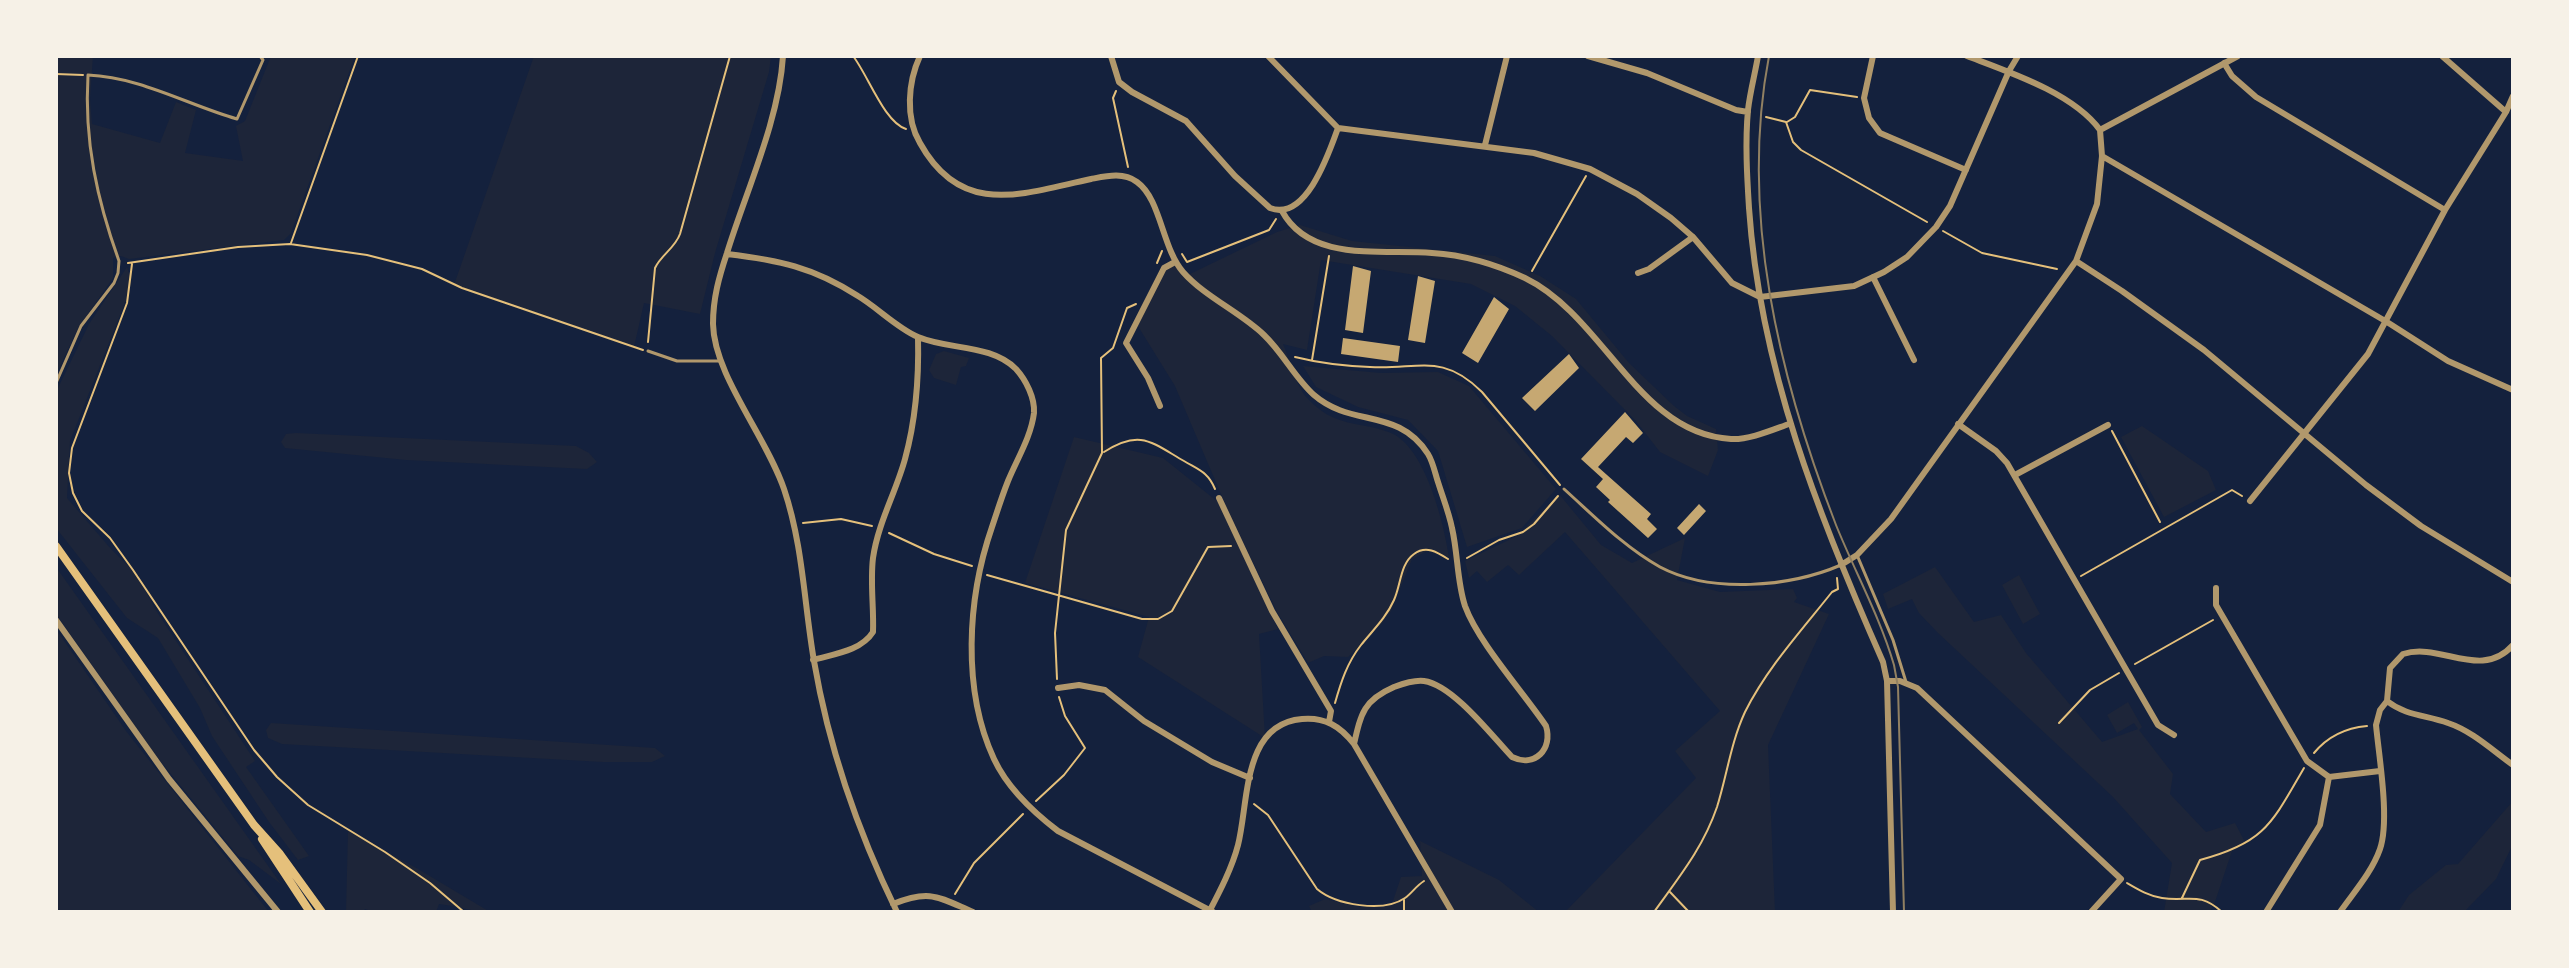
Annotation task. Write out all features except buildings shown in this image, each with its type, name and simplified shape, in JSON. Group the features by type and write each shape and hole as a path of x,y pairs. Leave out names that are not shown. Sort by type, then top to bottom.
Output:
{"main road":[{"path":"56,546 254,825 273,859 310,912"},
{"path":"254,825 280,854 322,912"}],"street":[{"path":"783,56 773,112 716,285 713,325 719,361 766,446 783,486 803,566 813,660 833,750 852,808 897,912"},
{"path":"920,56 911,90 911,116 930,161 944,174 984,194 1008,196 1109,176 1127,176 1141,184 1175,262 1184,275 1262,332 1311,392 1327,404 1344,413 1396,423 1415,438 1430,456 1452,526 1462,595 1476,628 1546,726 1547,745 1543,753 1526,761 1512,757 1450,693 1425,681 1401,685 1375,696 1360,716 1354,744"},
{"path":"1111,56 1119,82 1186,121 1235,176 1270,208 1282,211 1294,205 1313,185 1325,165 1338,128"},
{"path":"1268,56 1338,128 1485,145 1534,153 1590,169 1637,194 1693,237 1732,283 1760,297 1854,286 1907,257 1936,227 1950,206 2018,56"},
{"path":"1485,145 1507,56"},
{"path":"1588,56 1647,73 1736,110 1748,112"},
{"path":"1758,56 1748,112 1747,181 1751,243 1789,424 1842,569 1883,662 1887,681 1893,912"},
{"path":"1873,56 1864,98 1869,118 1880,133 1966,170"},
{"path":"1842,569 1891,519 2066,276 2076,261 2097,204 2102,156 2100,130 2081,108 2009,71 1967,56"},
{"path":"2100,130 2238,56"},
{"path":"2442,56 2506,112"},
{"path":"2224,63 2232,76 2256,97 2445,210"},
{"path":"2250,501 2368,354 2445,210 2513,96"},
{"path":"2102,156 2387,322 2448,361 2513,390"},
{"path":"1282,211 1290,226 1331,247 1466,257 1493,264 1528,279 1556,297 1578,317 1662,412 1704,435 1733,439 1789,424"},
{"path":"1638,273 1649,269 1693,237"},
{"path":"727,254 775,259 815,272 857,295 918,337 995,356 1015,368 1029,388 1034,411 1029,434 1003,495 980,573 973,641 974,682 980,722 995,762 1029,807 1058,831 1210,911 1238,847 1255,757 1265,738 1278,726 1294,720 1309,718 1329,722 1344,731 1354,744 1452,912"},
{"path":"2076,261 2204,350 2366,485 2421,526 2513,582"},
{"path":"1160,406 1148,378 1126,343 1164,268 1175,262"},
{"path":"1873,277 1914,360"},
{"path":"813,660 866,642 873,632 873,560 880,529 905,460 915,415 918,337"},
{"path":"1958,424 1996,451 2015,475 2158,725 2174,735"},
{"path":"2015,475 2108,425"},
{"path":"1219,498 1272,611 1331,711 1329,722"},
{"path":"2216,588 2216,605 2221,615 2307,761 2329,777 2380,771"},
{"path":"56,620 169,779 278,912"},
{"path":"2340,912 2382,845 2384,824 2376,725 2380,710 2387,701 2390,668 2403,654 2427,651 2476,662 2497,657 2513,645"},
{"path":"1887,681 1917,688 2121,879 2091,912"},
{"path":"1058,688 1079,685 1105,690 1144,721 1212,762 1250,778"},
{"path":"2387,701 2412,715 2445,721 2466,730 2513,765"},
{"path":"2266,912 2320,825 2329,777"},
{"path":"893,904 925,894 973,912"}],"lane":[{"path":"56,383 81,326 114,283 118,273 119,261 95,187 86,107 88,75 128,80 237,119 263,60 260,56"},
{"path":"648,351 677,361 719,361"},
{"path":"1564,489 1641,555 1685,577 1735,583 1784,582 1842,569"},
{"path":"1857,555 1893,640 1906,683"}],"path":[{"path":"290,244 358,56"},
{"path":"119,261 132,264 238,247 290,244 367,255 422,269 462,288 648,351 655,268 680,234 730,56"},
{"path":"853,56 888,115 900,128 915,131"},
{"path":"56,74 88,75"},
{"path":"1119,82 1113,98 1128,165 1127,176"},
{"path":"1766,117 1786,122 1795,117 1810,90 1864,98"},
{"path":"1786,122 1793,142 1801,150 1982,253 2057,269 2066,276"},
{"path":"1528,279 1590,169"},
{"path":"1312,361 1331,247"},
{"path":"132,264 127,303 72,448 69,473 73,493 82,511 110,538 254,750 277,777 308,805 365,838 430,883 464,912"},
{"path":"950,902 974,863 1064,775 1085,748 1065,716 1058,688 1055,633 1066,530 1102,453 1101,358 1113,348"},
{"path":"1283,354 1312,361 1373,368 1424,364 1446,368 1470,380 1482,392 1564,489 1534,524 1523,532 1499,540 1468,558 1449,559 1436,551 1427,550 1417,551 1408,559 1385,619 1350,661 1331,711"},
{"path":"2108,425 2160,522"},
{"path":"1102,453 1121,441 1152,442 1206,473 1219,498"},
{"path":"2074,580 2232,490 2250,501"},
{"path":"801,523 841,519 880,529 934,554 973,566 980,573 1142,619 1158,619 1172,611 1208,547 1240,544"},
{"path":"1654,912 1695,857 1716,808 1735,737 1745,713 1777,661 1832,592 1838,589 1837,575 1842,569"},
{"path":"2059,723 2090,690 2221,615"},
{"path":"2182,898 2200,860 2246,844 2275,819 2307,761 2324,741 2347,729 2376,725"},
{"path":"1245,802 1251,802 1268,815 1317,889 1326,897 1358,905 1375,905 1404,899 1416,886 1431,878"},
{"path":"2121,879 2150,895 2165,899 2205,899 2222,912"},
{"path":"1669,891 1689,912"},
{"path":"1404,899 1404,912"}],"shaded area":[{"path":"56,56 93,56 92,124 160,143 176,102 196,110 185,153 243,161 236,126 245,121 271,56 355,56 291,233 284,240 129,259 121,256 113,258 113,278 78,328 56,375"},
{"path":"534,56 771,56 700,314 644,303 634,347 454,285"},
{"path":"1300,225 1352,241 1495,256 1540,276 1576,299 1629,363 1674,406 1687,416 1716,429 1718,450 1708,476 1660,452 1635,420 1552,336 1515,306 1471,284 1321,260 1307,350 1283,344 1297,381 1308,399 1329,415 1391,433 1403,441 1423,469 1431,488 1449,557 1427,551 1412,559 1391,611 1380,626 1348,657 1324,656 1308,663 1277,612 1226,506 1175,386 1136,323 1164,268 1175,262 1190,274 1277,232"},
{"path":"127,267 130,276 126,300 70,441 67,498 136,574 157,612 255,761 246,767 309,856 298,860 212,736 200,708 158,638 127,618 56,528 56,392 89,324"},
{"path":"944,351 969,358 966,366 961,367 956,385 934,378 929,370 936,354"},
{"path":"1303,366 1381,373 1438,372 1469,386 1556,489 1522,528 1467,547 1438,451 1408,420 1358,407 1316,387"},
{"path":"2142,426 2208,471 2216,490 2164,517 2121,437"},
{"path":"286,434 576,446 597,462 587,469 406,460 285,448 281,442"},
{"path":"1074,437 1163,458 1218,502 1278,629 1259,634 1265,738 1138,657 1149,617 1025,583"},
{"path":"1559,494 1601,545 1632,563 1685,538 1677,580 1720,592 1793,589 1797,598 1794,602 1829,614 1768,745 1775,912 1565,912 1696,778 1675,751 1720,711 1565,532 1519,575 1508,565 1487,582 1477,571 1469,578 1465,561 1517,536"},
{"path":"56,567 281,884 249,860 238,856 157,757 56,614"},
{"path":"1935,567 1974,622 2001,615 2026,653 2102,742 2138,729 2134,723 2117,733 2107,715 2128,702 2142,727 2139,730 2173,774 2170,794 2206,832 2235,823 2246,844 2232,851 2209,912 2164,912 2172,863 2113,797 1937,632 1919,613 1912,599 1888,609 1883,594"},
{"path":"2019,575 2040,614 2023,624 2002,585"},
{"path":"56,629 126,731 269,912 56,912"},
{"path":"271,723 655,748 665,756 652,762 603,762 282,744 268,738 266,730"},
{"path":"2513,801 2513,844 2496,879 2464,912 2398,912 2409,895 2446,865 2458,864"},
{"path":"348,831 490,912 439,904 436,912 374,912 365,909 363,912 346,912"},
{"path":"1420,841 1499,880 1539,912 1312,912 1309,906 1325,899 1360,907 1392,904 1401,877 1422,876"}],"tram line":[{"path":"1769,56 1761,115 1759,175 1762,235 1770,294 1797,412 1816,469 1894,665 1898,687 1904,912"}]}
